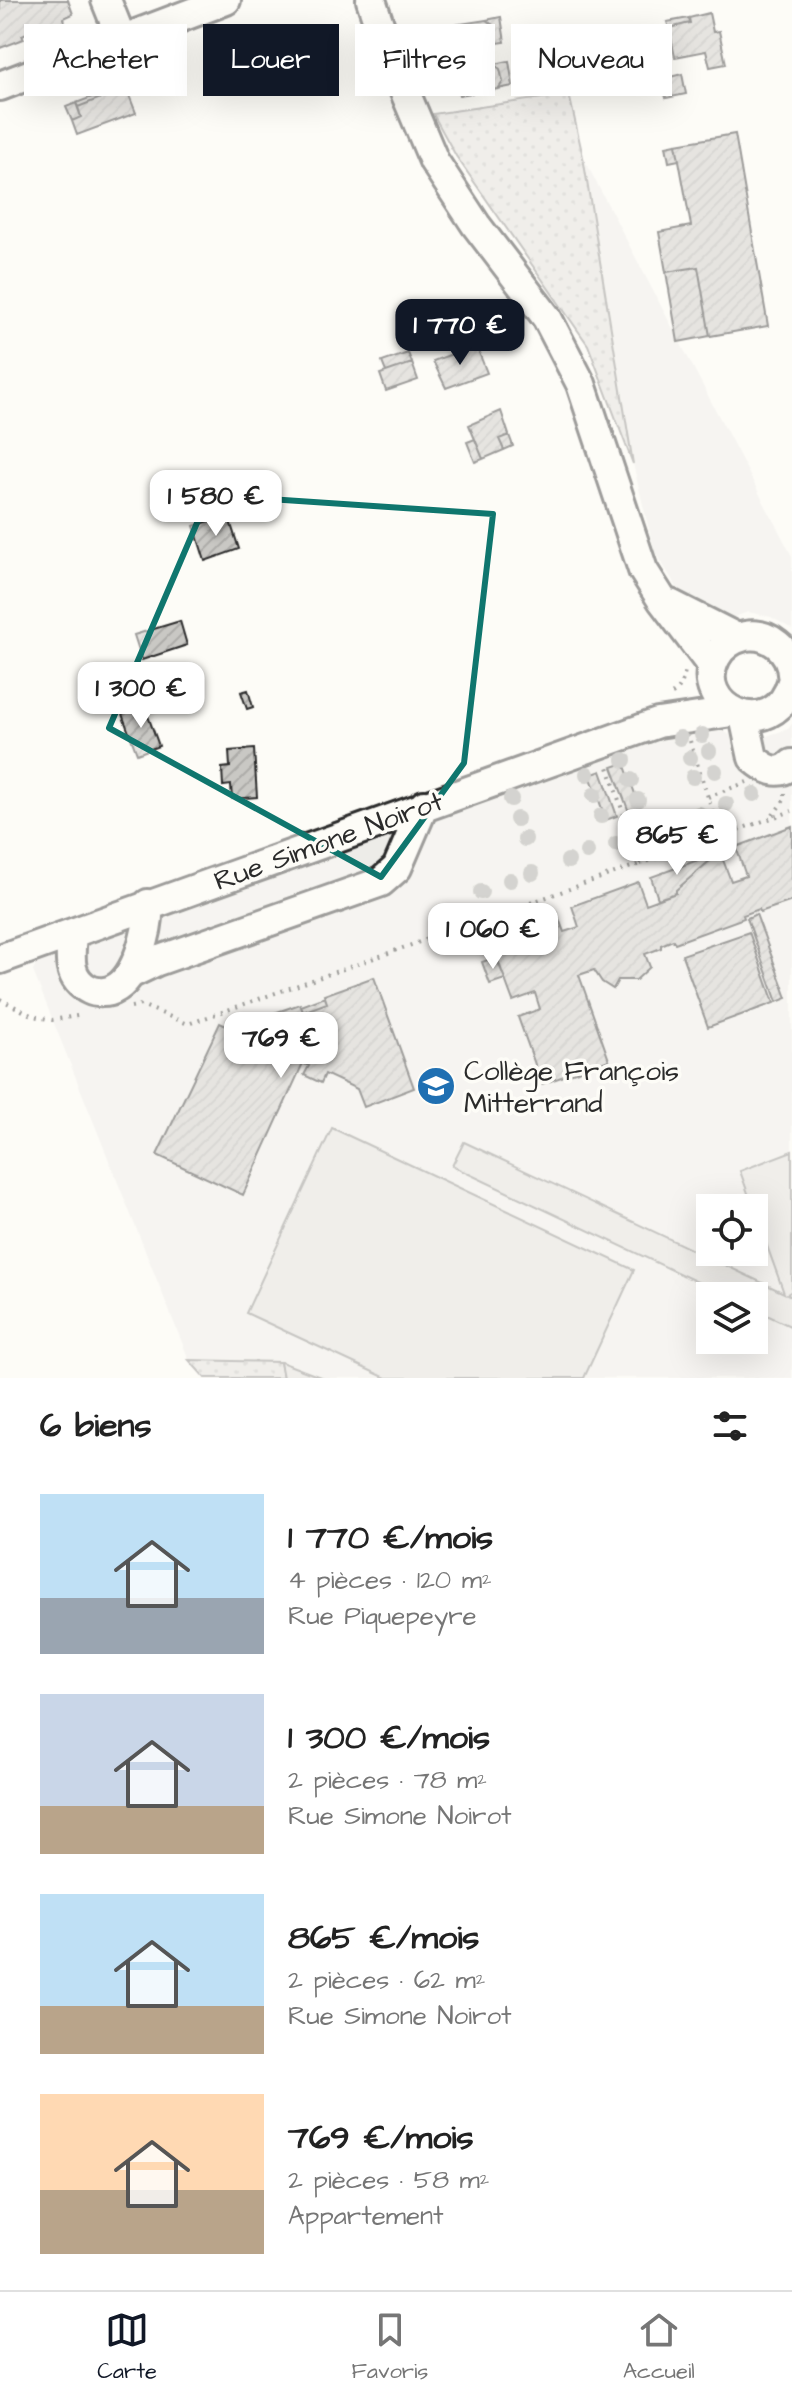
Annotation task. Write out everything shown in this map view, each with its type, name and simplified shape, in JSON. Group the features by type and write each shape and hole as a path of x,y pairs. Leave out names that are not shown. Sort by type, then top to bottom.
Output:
{"street":[{"path":"106,0 114,24"},
{"path":"173,24 226,0"},
{"path":"371,0 389,54 434,161 476,225 547,318 581,384 643,570 716,695 738,714 753,758 773,771 786,770 792,764"},
{"path":"0,86 24,78"},
{"path":"662,600 737,638"},
{"path":"703,673 726,645 737,638 751,635 765,637 777,644 790,683 767,715 738,714"},
{"name":"Rue Simone Noirot","path":"658,723 703,673"},
{"name":"Rue Simone Noirot","path":"0,959 658,723 738,714"},
{"path":"72,935 69,958 73,976 84,987 95,992 113,990 132,973 157,961 381,882 397,868 424,805"},
{"path":"132,973 149,919 148,904"}],"path":[{"path":"677,692 683,681 703,673"},
{"path":"687,731 720,835"},
{"path":"600,744 640,864"},
{"path":"708,797 754,779"},
{"path":"127,1008 141,1005 188,1024 792,811"},
{"path":"0,999 33,1016 52,1020 83,1015"}],"highlighted area":[{"path":"209,495 493,514 464,763 381,877 109,728"}],"shaded area":[{"path":"583,157 792,556 792,629 771,617 748,612 729,619 707,612 679,591 654,550 633,464"},
{"name":"Collège François Mitterrand","path":"792,724 792,1378 323,1378 280,1362 189,1360 33,971 37,961 688,726 711,725 732,736 760,738 788,729"}],"green space":[{"path":"569,96 583,157 633,464 588,345 456,156 433,114"},
{"path":"332,1128 634,1270 584,1378 386,1378 246,1313"},
{"path":"464,1142 696,1251 696,1266 727,1266 761,1282 697,1282 452,1166"},
{"path":"792,1151 792,1291 787,1294 792,1297 792,1327 768,1316 768,1285 784,1293 768,1249 768,1194 748,1194 740,1171"},
{"path":"189,1360 280,1362 283,1378 205,1378"},
{"path":"281,1362 323,1378 283,1378"}],"building":[{"path":"0,0 68,0 73,14 64,18 65,23 24,24 24,39 0,48"},
{"path":"709,13 713,32 719,31 726,64 710,67 706,51 675,57 672,27 690,23 689,18"},
{"path":"501,17 505,42 495,43 495,24 486,20"},
{"path":"689,18 690,23 672,27 667,22"},
{"path":"486,20 492,24 460,24"},
{"path":"509,61 511,86 498,89 503,82 500,69 495,64"},
{"path":"495,65 500,69 503,82 495,89"},
{"path":"682,74 686,94 666,98 672,96 672,76"},
{"path":"95,96 101,98 78,107 76,103"},
{"path":"129,96 136,113 77,135 72,121 81,117 78,107 101,98"},
{"path":"76,103 81,117 72,121 66,107"},
{"path":"735,134 768,326 710,336 698,267 666,272 659,232 691,226 676,144"},
{"path":"676,144 679,160 669,162 666,146"},
{"path":"698,267 710,336 678,342 666,272"},
{"path":"476,345 487,373 446,388 433,361"},
{"path":"408,353 412,363 386,372 382,362"},
{"path":"412,363 418,380 386,391 380,374"},
{"path":"501,411 509,435 499,439 504,450 483,459 469,425"},
{"path":"509,435 513,446 504,450 499,439"},
{"path":"475,439 483,459 475,462 467,442"},
{"path":"228,515 239,549 205,561 194,526"},
{"path":"180,621 187,645 142,660 134,635"},
{"path":"248,690 253,707 247,709 241,692"},
{"path":"144,705 159,746 137,754 122,714"},
{"path":"254,749 257,797 232,799 231,785 223,786 222,768 230,767 229,751"},
{"path":"624,763 640,808 629,812 612,767"},
{"path":"601,771 617,816 606,820 590,775"},
{"path":"792,826 792,901 760,912 759,909 743,915 744,918 675,943 673,940 661,945 661,948 645,954 650,967 636,980 618,980 613,989 602,982 594,970 579,975 609,1060 542,1084 518,1017 540,1009 535,993 513,1001 489,936 556,911 564,932 579,927 572,906 638,882 646,904 676,893 720,852 731,881 746,876 736,847"},
{"path":"720,852 676,893 658,899 651,877"},
{"path":"756,914 787,998 777,1002 747,918"},
{"path":"749,932 774,1003 708,1027 682,955"},
{"path":"496,957 505,979 490,984 482,962"},
{"path":"374,977 414,1088 364,1107 357,1089 325,1074 321,1083 304,1075 309,1066 303,1063 243,1195 157,1155 220,1023 261,1042 282,1034 274,1013 300,1004 303,1012 327,1003 324,995"},
{"path":"325,997 327,1003 303,1012 301,1006"},
{"path":"275,1015 282,1034 261,1042 235,1030"}],"place":[{"name":"Collège François Mitterrand","path":"436,1086"}]}
